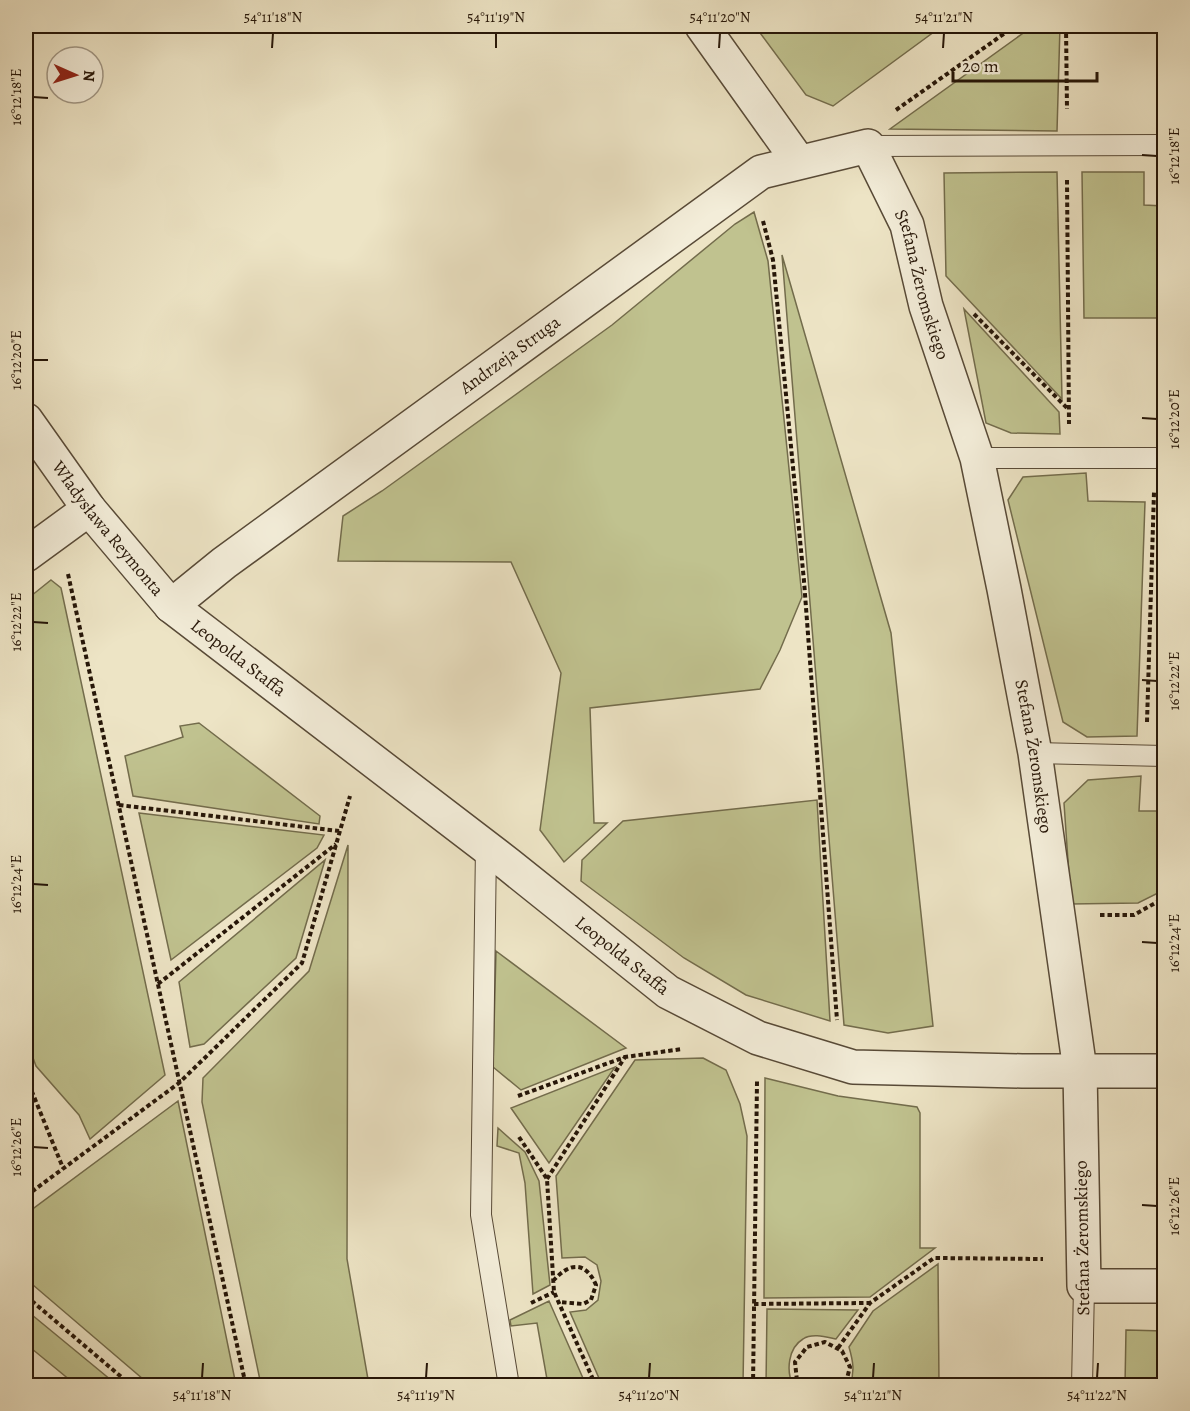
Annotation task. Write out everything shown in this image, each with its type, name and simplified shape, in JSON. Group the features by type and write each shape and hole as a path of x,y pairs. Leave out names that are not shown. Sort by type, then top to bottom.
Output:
{"street":[{"path":"702,26 800,162"},
{"name":"Andrzeja Struga","path":"171,606 224,562 761,172 868,146"},
{"name":"Stefana Żeromskiego","path":"868,146 906,225 926,306 977,458 1035,753 1080,1070 1084,1273"},
{"name":"Władysława Reymonta","path":"26,420 89,509 171,606"},
{"path":"26,555 89,509"},
{"name":"Leopolda Staffa","path":"171,606 486,846 668,992 758,1038 853,1067 915,1070 1164,1071"},
{"path":"1084,1273 1164,1286"}],"lane":[{"path":"868,146 1164,145"},
{"path":"977,458 1160,458"},
{"path":"1035,753 1155,756"},
{"path":"486,846 490,1103 481,1215 509,1386"},
{"name":"Stefana Żeromskiego","path":"1082,1386 1084,1273"}],"path":[{"path":"894,111 1015,26"},
{"path":"1066,26 1069,458"},
{"path":"762,214 773,260 804,581 840,1063"},
{"path":"971,311 1068,410"},
{"path":"1155,756 1160,458"},
{"path":"59,531 246,1386"},
{"path":"26,1196 180,1083 302,963 363,753"},
{"path":"119,805 339,831"},
{"path":"158,984 336,843"},
{"path":"1058,914 1134,915 1164,898"},
{"path":"753,1386 758,1038"},
{"path":"596,1386 554,1292 547,1179 490,1103 625,1057 677,1048 688,1049"},
{"path":"547,1179 625,1057"},
{"path":"26,1077 63,1168"},
{"path":"838,1348 870,1303 934,1258 1084,1273"},
{"path":"553,1281 565,1270 574,1267 585,1268 596,1285 591,1300 583,1304 559,1302"},
{"path":"26,1296 132,1386"},
{"path":"754,1304 870,1303"},
{"path":"801,1386 797,1381 795,1362 807,1347 825,1342 842,1351 850,1368 845,1386"}],"green space":[{"path":"755,26 942,26 833,106 806,95"},
{"path":"1033,26 1060,26 1057,131 890,129"},
{"path":"1057,172 1062,399 946,276 944,173"},
{"path":"1082,172 1144,172 1144,205 1164,206 1164,318 1084,318"},
{"path":"754,212 768,261 802,597 780,650 760,689 590,708 594,823 607,823 564,862 540,830 561,673 511,562 338,561 343,516 382,491 612,325 735,224"},
{"path":"782,255 891,633 933,1026 888,1033 844,1025"},
{"path":"964,309 1059,412 1060,434 1011,433 986,423"},
{"path":"1086,473 1088,501 1145,502 1137,736 1087,737 1063,722 1008,500 1023,477"},
{"path":"1164,534 1164,621 1157,621 1158,579"},
{"path":"51,580 61,588 165,1075 90,1139 79,1115 36,1066 26,1039 26,600"},
{"path":"199,723 320,816 319,824 133,796 125,756 183,737 180,726"},
{"path":"1141,776 1139,811 1164,811 1164,890 1138,903 1071,904 1064,803 1088,780"},
{"path":"817,800 830,1021 746,995 684,958 581,881 582,860 623,821"},
{"path":"139,813 324,835 317,848 171,960"},
{"path":"348,845 347,1259 369,1385 261,1385 202,1102 203,1078 309,971"},
{"path":"325,860 296,958 204,1044 190,1047 179,982"},
{"path":"496,951 626,1048 521,1090 493,1067"},
{"path":"703,1058 726,1070 740,1104 747,1136 743,1385 602,1385 570,1312 586,1310 598,1300 601,1281 597,1265 585,1257 562,1258 556,1176 635,1060"},
{"path":"615,1067 549,1163 511,1108"},
{"path":"765,1078 838,1096 917,1107 920,1113 920,1248 935,1248 870,1297 764,1298"},
{"path":"178,1101 236,1385 150,1385 26,1279 26,1214"},
{"path":"498,1128 525,1152 539,1181 550,1285 533,1294 525,1183 519,1153 497,1146"},
{"path":"938,1264 939,1385 850,1385 853,1366 849,1347 873,1311"},
{"path":"549,1301 586,1385 548,1385 537,1323 511,1326 510,1320"},
{"path":"767,1309 858,1310 836,1339 811,1336 798,1343 791,1354 789,1367 793,1385 766,1386"},
{"path":"26,1310 117,1385 76,1385 26,1344"},
{"path":"1126,1330 1164,1331 1164,1385 1125,1385"}]}
